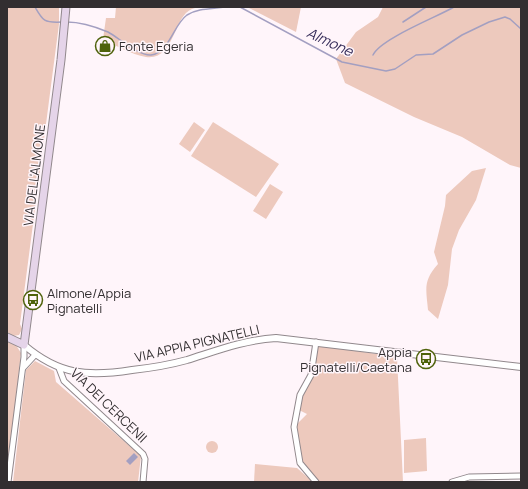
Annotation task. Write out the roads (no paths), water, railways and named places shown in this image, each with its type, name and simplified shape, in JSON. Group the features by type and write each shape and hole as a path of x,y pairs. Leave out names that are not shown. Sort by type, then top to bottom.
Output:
{"main road":[{"name":"VIA DELL'ALMONE","path":"24,345 65,27 66,7"},
{"name":"VIA APPIA PIGNATELLI","path":"7,337 24,345"}],"street":[{"name":"VIA APPIA PIGNATELLI","path":"24,345 35,355 59,368 84,374 104,374 185,360 258,339 287,338 521,367"},
{"path":"316,342 311,375 300,395 294,427 300,463 316,482"},
{"path":"8,482 24,345"},
{"path":"22,369 35,355"},
{"name":"VIA DEI CERCENII","path":"59,368 64,381 143,454 145,459 143,482"},
{"path":"452,482 469,477 521,476"}],"waterway":[{"name":"Almone","path":"35,7 45,20 51,22 62,22"},
{"name":"Almone","path":"67,22 83,24 103,30 135,50 146,55 151,55 163,49 182,19 187,15 200,10 225,7"},
{"name":"Almone","path":"240,7 342,62 386,71 395,69 416,55 433,54 462,35 489,22 505,17 510,19 521,29"},
{"path":"403,22 426,7"},
{"path":"373,55 386,42 397,35 454,7"}],"place":[{"name":"Fonte Egeria","path":"105,46"},
{"name":"Almone/Appia Pignatelli","path":"33,300"},
{"name":"Appia Pignatelli/Caetana","path":"426,359"}]}
